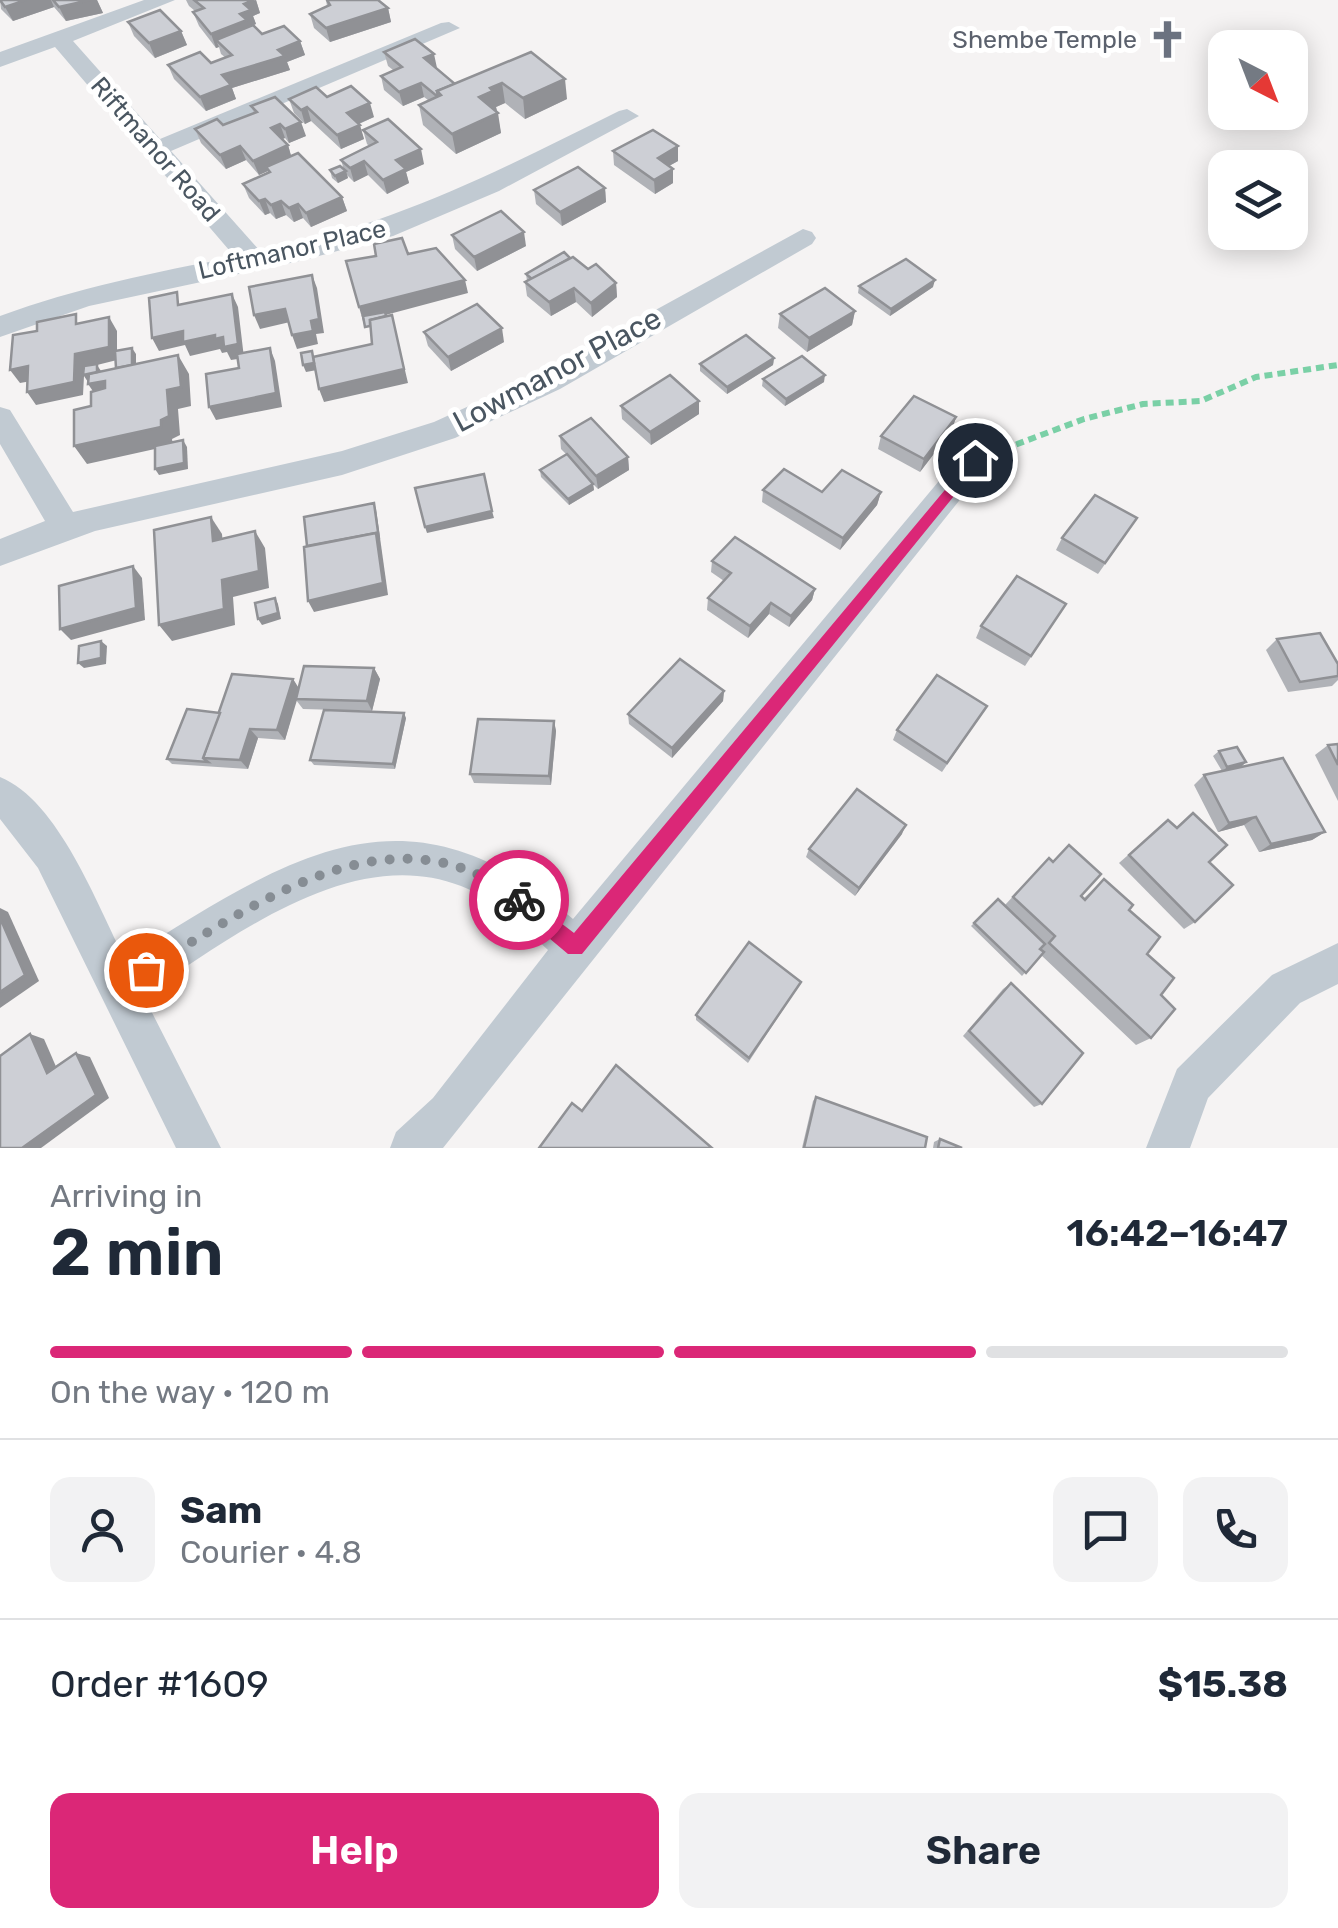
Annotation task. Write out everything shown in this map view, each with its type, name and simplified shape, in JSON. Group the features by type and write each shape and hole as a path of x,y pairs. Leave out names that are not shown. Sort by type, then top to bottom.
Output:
{"street":[{"path":"0,60 164,0"},
{"path":"156,149 450,28"},
{"name":"Riftmanor Road","path":"59,38 253,260"},
{"name":"Loftmanor Place","path":"0,327 81,296 390,228 627,116"},
{"name":"Lowmanor Place","path":"0,553 66,528 160,501 385,451 431,436 528,392 803,238"},
{"path":"0,418 66,528"},
{"path":"412,1148 448,1113 575,947 975,460"},
{"path":"0,795 19,810 51,856 199,1148"},
{"path":"117,988 302,881 367,860 402,857 456,865 507,891 575,947"},
{"path":"1168,1148 1192,1084 1286,989 1338,963"}],"path":[{"path":"975,460 1084,419 1143,404 1201,401 1256,377 1338,364"}],"building":[{"path":"0,0 26,0 5,7"},
{"path":"53,0 90,0 59,7"},
{"path":"194,0 254,0 244,4 251,10 240,14 247,20 211,34 193,12 204,8"},
{"path":"327,0 378,0 388,8 326,28 310,14 330,5"},
{"path":"160,10 181,31 149,43 128,22"},
{"path":"253,25 262,34 284,26 300,41 278,50 285,56 222,75 231,85 200,97 168,65 200,52 211,63 232,55 216,40"},
{"path":"415,39 434,54 424,58 455,84 437,91 438,97 421,83 399,92 381,76 402,67 384,52"},
{"path":"531,52 565,79 523,98 502,83 490,88 493,91 479,97 498,113 452,134 419,105 441,95 437,91"},
{"path":"351,86 370,103 347,113 360,125 337,135 307,107 301,110 289,99 316,87 327,97"},
{"path":"275,97 301,122 285,129 280,124 271,128 288,145 253,161 240,146 220,155 195,129 217,119 223,125 257,112 251,106"},
{"path":"388,119 421,149 396,160 406,169 383,180 364,161 350,168 341,160 377,142 363,130"},
{"path":"653,130 678,146 658,158 673,169 654,180 613,151"},
{"path":"298,153 342,197 306,213 298,204 289,208 281,201 271,205 265,199 259,201 243,184 270,172 266,167"},
{"path":"340,166 346,171 335,176 330,170"},
{"path":"578,167 605,188 560,212 534,190"},
{"path":"501,211 524,232 474,257 452,235"},
{"path":"402,238 408,254 436,248 465,280 359,307 346,261 376,256 374,244"},
{"path":"564,252 570,258 532,279 526,274"},
{"path":"573,257 588,269 596,264 616,283 591,303 574,288 549,302 525,282"},
{"path":"906,259 935,280 891,309 859,286"},
{"path":"312,275 319,319 311,321 313,331 292,335 285,309 254,315 249,287"},
{"path":"825,288 855,311 809,338 780,314"},
{"path":"177,292 178,305 232,294 238,344 224,347 223,337 215,339 215,335 183,342 183,331 152,338 149,298"},
{"path":"477,304 502,328 448,357 424,332"},
{"path":"385,312 386,316 370,320 370,326 365,327 363,316"},
{"path":"76,314 76,324 109,317 109,347 75,354 74,382 27,392 28,366 10,370 13,335 37,331 37,322"},
{"path":"392,315 404,369 319,389 313,357 372,344 370,320"},
{"path":"746,335 774,358 727,387 700,364"},
{"path":"132,348 132,365 116,368 115,351"},
{"path":"270,348 276,393 209,407 206,374 239,368 237,354"},
{"path":"312,351 314,363 303,365 301,353"},
{"path":"178,355 181,387 167,390 169,416 161,420 161,427 74,446 74,410 91,406 91,392 105,388 105,381 88,384 89,374"},
{"path":"802,356 825,375 786,399 763,379"},
{"path":"97,364 97,372 83,375 84,366"},
{"path":"670,375 699,401 650,432 621,406"},
{"path":"914,396 956,417 924,459 881,436"},
{"path":"591,418 628,457 596,476 560,436"},
{"path":"183,440 184,463 155,469 155,446"},
{"path":"567,454 593,484 568,499 540,470"},
{"path":"784,469 822,492 842,470 881,492 843,538 763,490"},
{"path":"484,474 492,511 425,527 415,488"},
{"path":"1095,495 1137,518 1105,563 1062,538"},
{"path":"374,503 379,539 376,533 307,546 304,517"},
{"path":"211,517 213,541 255,531 259,571 222,580 224,609 159,625 154,530"},
{"path":"376,533 383,583 308,601 304,547"},
{"path":"735,537 815,589 791,616 771,603 750,626 708,598 731,573 712,561"},
{"path":"133,566 136,608 60,629 59,586"},
{"path":"1017,576 1066,604 1031,656 981,626"},
{"path":"275,598 278,613 258,619 255,603"},
{"path":"1320,633 1338,664 1338,676 1300,682 1277,639"},
{"path":"101,641 101,658 78,663 79,646"},
{"path":"680,659 724,691 672,748 628,714"},
{"path":"304,666 374,668 367,701 296,699"},
{"path":"232,674 293,679 277,730 250,729 240,760 203,758"},
{"path":"937,675 987,706 947,763 897,730"},
{"path":"187,709 220,713 203,758 208,762 167,759"},
{"path":"324,710 404,713 393,764 310,760"},
{"path":"478,719 554,721 549,776 470,774"},
{"path":"1338,744 1338,765 1328,745"},
{"path":"1237,747 1246,762 1227,767 1219,751"},
{"path":"1283,758 1325,832 1271,844 1256,817 1229,823 1204,775"},
{"path":"857,789 906,825 859,888 809,849"},
{"path":"1193,813 1227,845 1209,862 1233,885 1195,922 1129,855 1168,820 1177,828"},
{"path":"1069,845 1101,874 1081,896 1085,900 1104,879 1133,905 1129,910 1160,937 1147,954 1174,978 1161,995 1175,1009 1151,1038 1049,943 1055,936 1013,897 1049,858 1053,862"},
{"path":"998,899 1045,944 1040,949 1044,952 1026,973 974,923"},
{"path":"0,918 25,975 0,992"},
{"path":"749,942 801,982 749,1058 696,1015"},
{"path":"1011,983 1083,1053 1042,1104 969,1031"},
{"path":"30,1034 47,1073 76,1053 96,1095 22,1148 0,1148 0,1056"},
{"path":"616,1065 712,1148 539,1148 572,1103 582,1111"},
{"path":"816,1097 927,1137 925,1148 804,1148"},
{"path":"940,1139 962,1148 938,1148"}],"way so far":[{"path":"146,970 302,881 367,860 402,857 456,865 519,900"}],"place":[{"name":"Shembe Temple","path":"1167,39"}],"route":[{"path":"519,900 575,947 975,460"}]}
